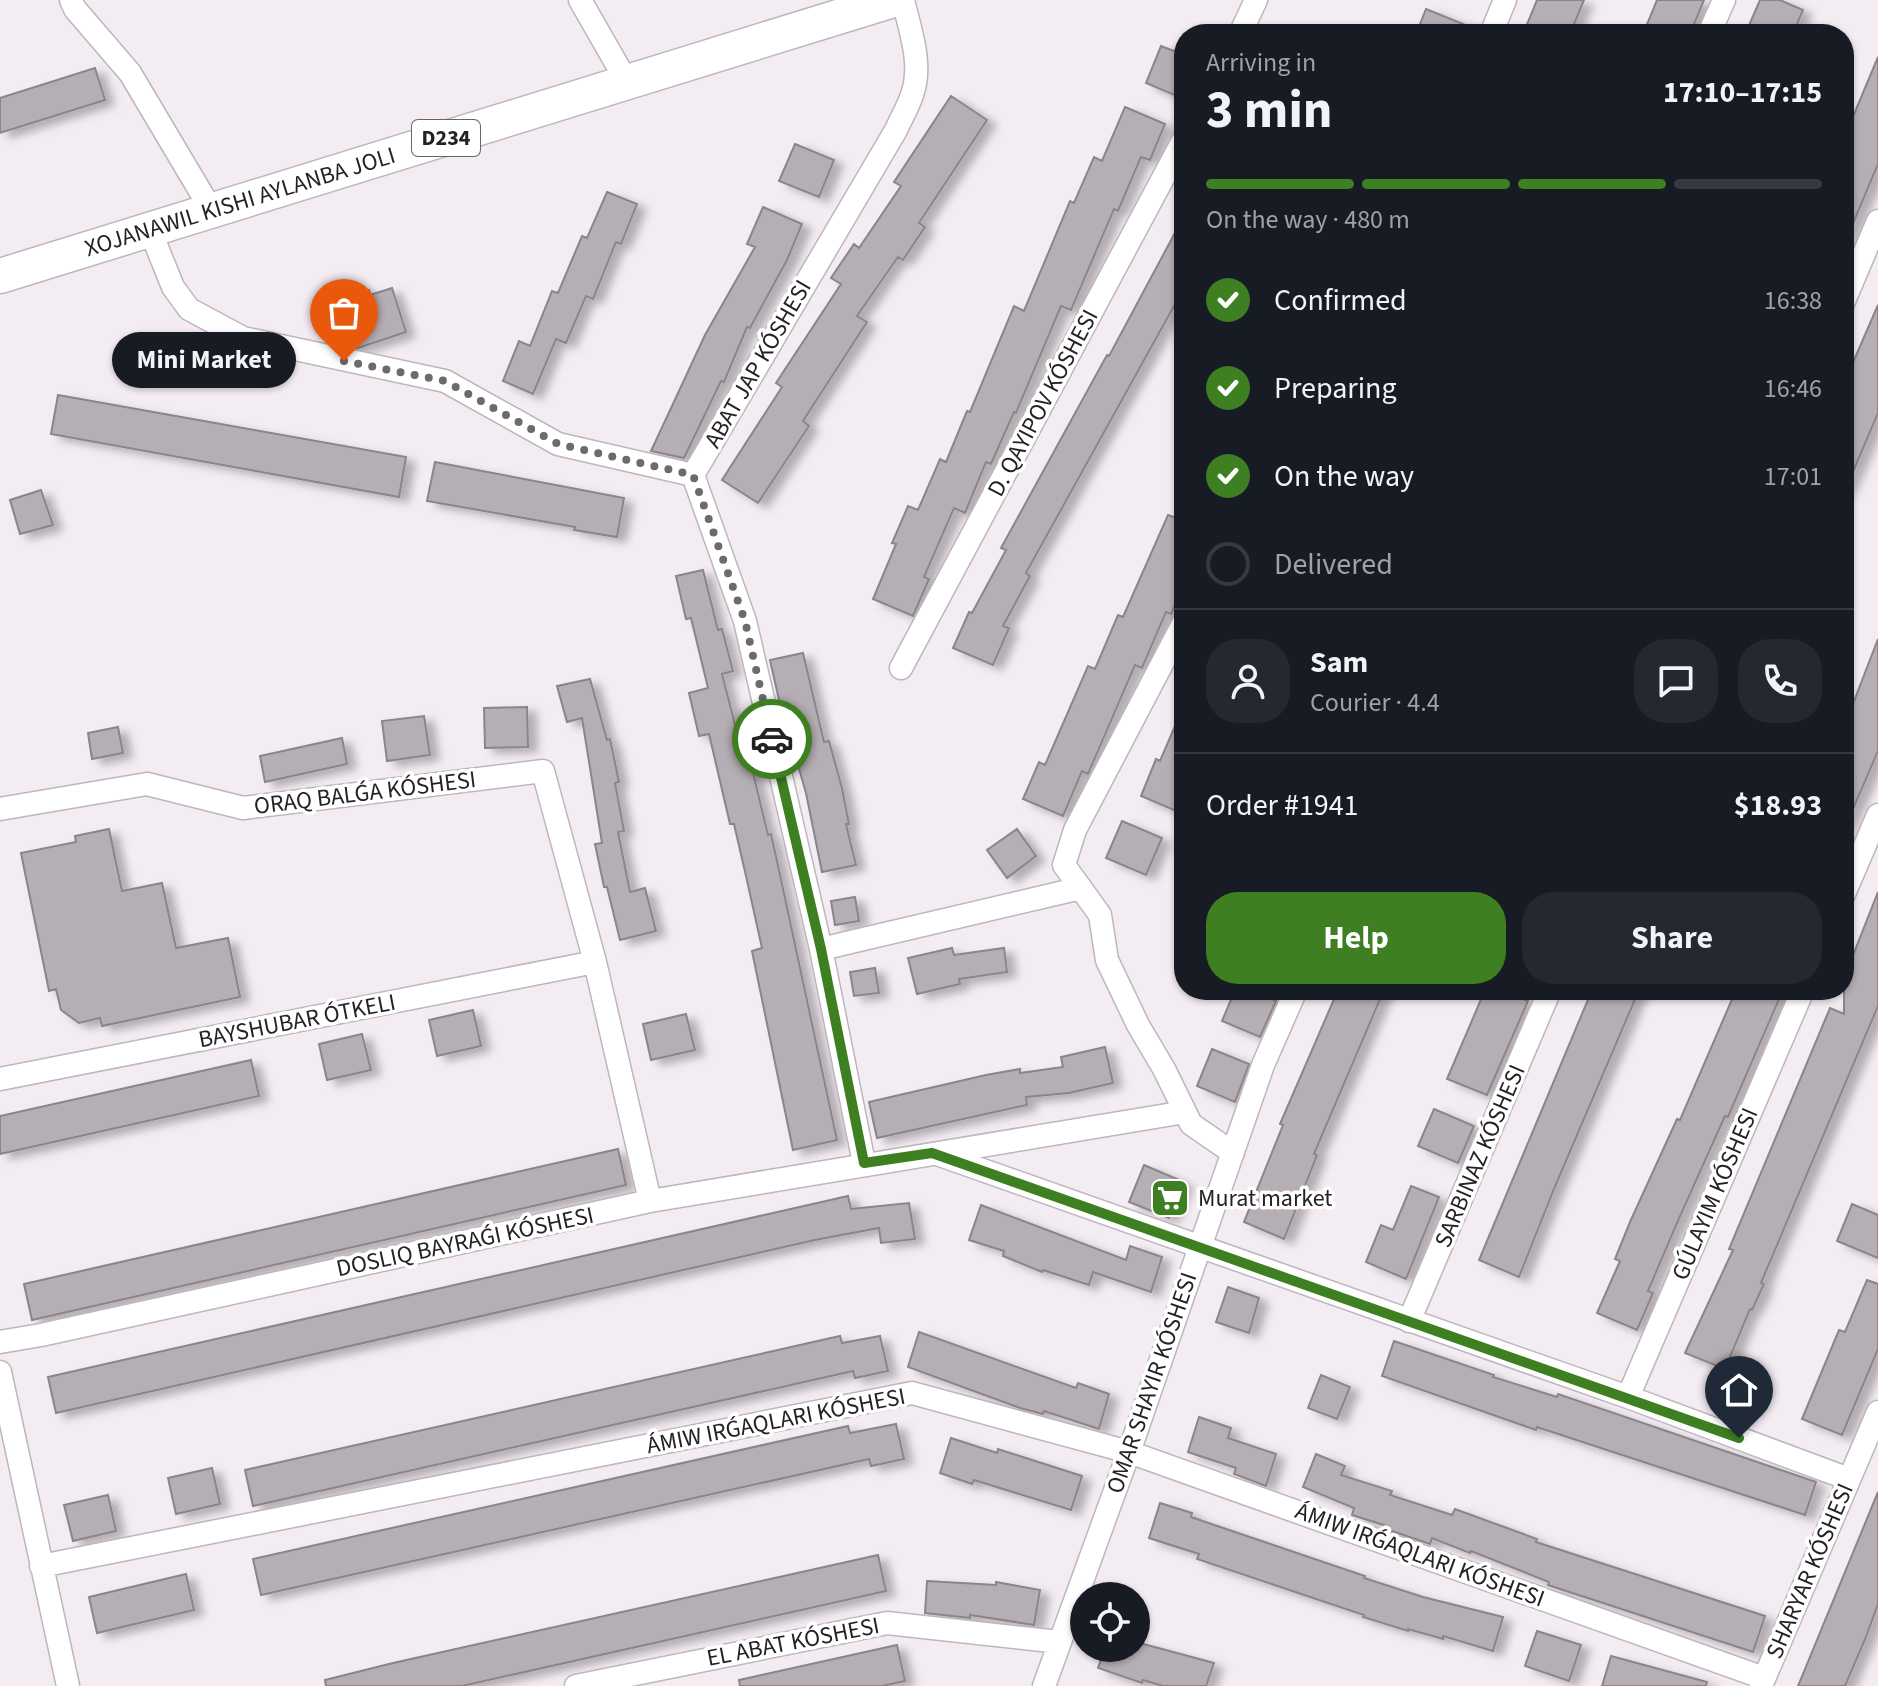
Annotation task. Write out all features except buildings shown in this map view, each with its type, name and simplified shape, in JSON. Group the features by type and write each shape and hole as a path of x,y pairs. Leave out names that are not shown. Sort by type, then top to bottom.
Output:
{"main road":[{"name":"D234","path":"0,276 893,0"}],"street":[{"path":"71,0 75,9 130,73 212,211"},
{"path":"580,0 627,82"},
{"name":"ABAT JAP KÓSHESI","path":"864,1163 821,949 745,621 693,475 896,130 913,95 916,73 914,43 903,0"},
{"path":"1245,24 1256,0"},
{"path":"1495,24 1505,0"},
{"path":"1713,24 1724,0"},
{"path":"901,668 1174,158"},
{"path":"1854,277 1878,221"},
{"path":"150,230 173,287 189,309 243,338 445,381 558,444 693,475"},
{"path":"1174,641 1075,830 1064,865 1100,915 1107,960 1191,1124 1233,1153"},
{"name":"ORAQ BALǴA KÓSHESI","path":"0,809 147,784 243,808 543,771 595,962"},
{"path":"1854,871 1878,815"},
{"path":"821,949 1081,888"},
{"path":"595,962 650,1201"},
{"name":"BAYSHUBAR ÓTKELI","path":"0,1079 595,962"},
{"path":"1044,1686 1263,1065 1292,1000"},
{"name":"SARBINAZ KÓSHESI","path":"1409,1321 1546,1000"},
{"path":"1628,1397 1799,1000"},
{"path":"0,1342 650,1201 1185,1112"},
{"path":"932,1153 1628,1397 1849,1479"},
{"path":"0,1372 68,1686"},
{"path":"41,1566 912,1393 1129,1452 1763,1682"},
{"name":"SHARYAR KÓSHESI","path":"1763,1682 1878,1412"},
{"name":"EL ABAT KÓSHESI","path":"576,1686 887,1623 1059,1642"}],"way so far":[{"path":"344,361 445,381 558,444 693,475 745,621 772,739"}],"place":[{"name":"Mini Market","path":"344,361"},
{"name":"Murat market","path":"1170,1198"}],"route":[{"path":"772,739 821,949 864,1163 932,1153 1739,1438"}]}
